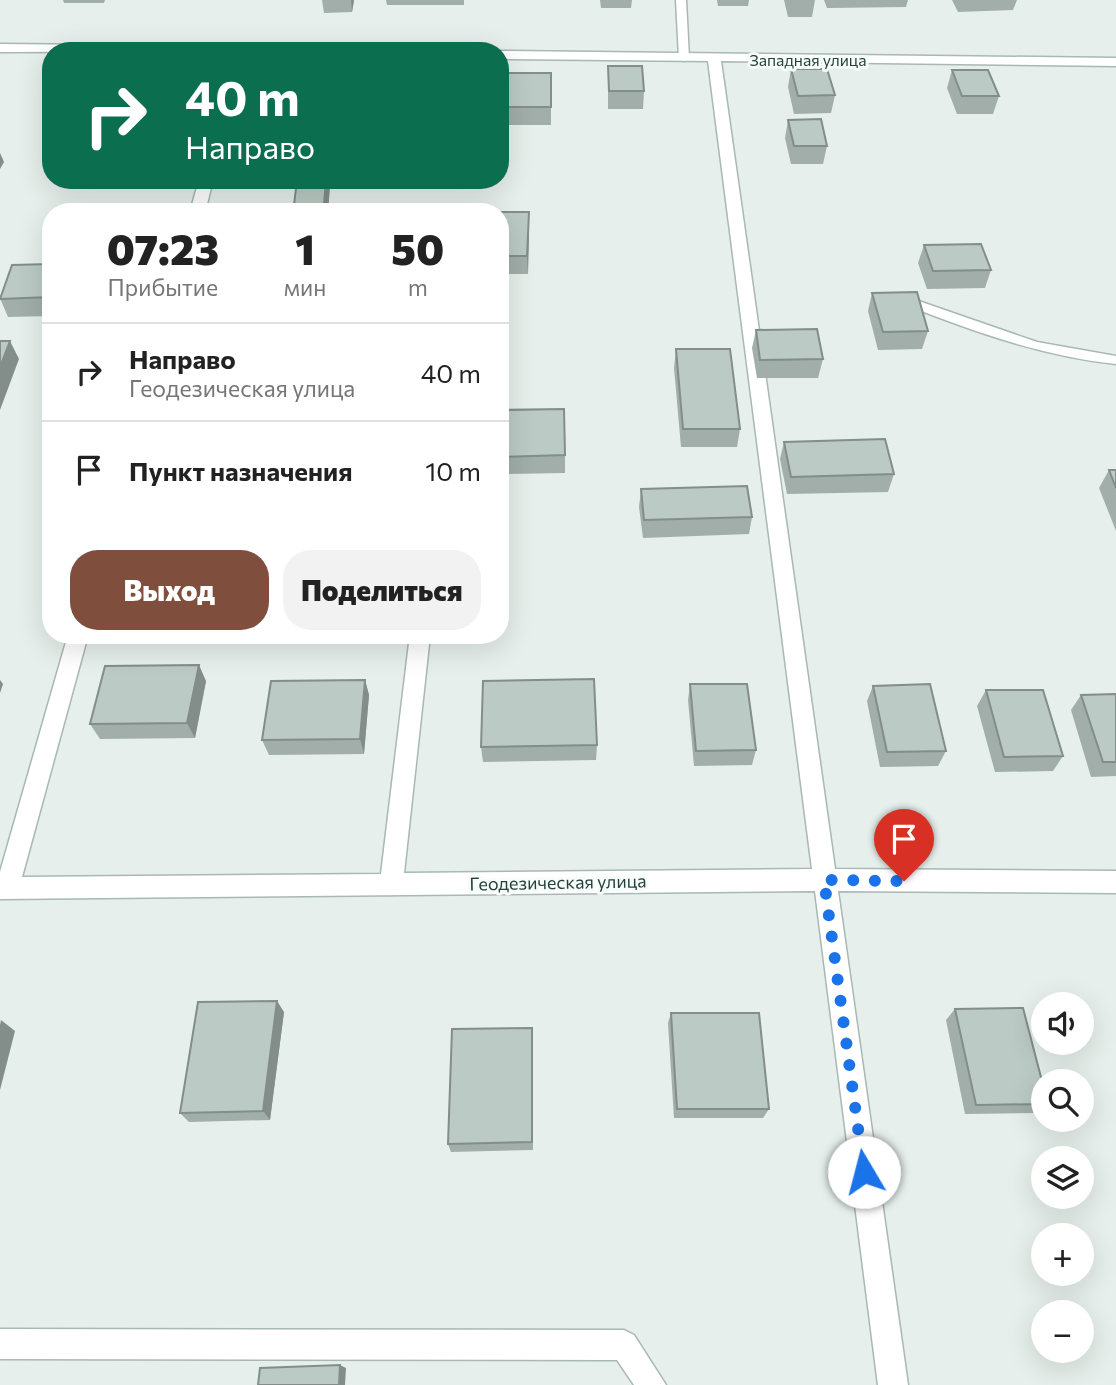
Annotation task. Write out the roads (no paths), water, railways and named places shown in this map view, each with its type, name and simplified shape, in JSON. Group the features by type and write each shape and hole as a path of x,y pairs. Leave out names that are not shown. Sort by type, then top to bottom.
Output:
{"street":[{"path":"0,48 42,48"},
{"name":"Западная улица","path":"509,55 714,60 1116,62"},
{"path":"714,60 892,1385"},
{"path":"4,888 75,644"},
{"path":"391,885 419,644"},
{"name":"Геодезическая улица","path":"4,888 824,880 1116,882"},
{"path":"0,1344 624,1345 651,1385"}],"lane":[{"path":"681,0 684,58"},
{"path":"910,302 999,337 1052,351 1116,360"}]}
